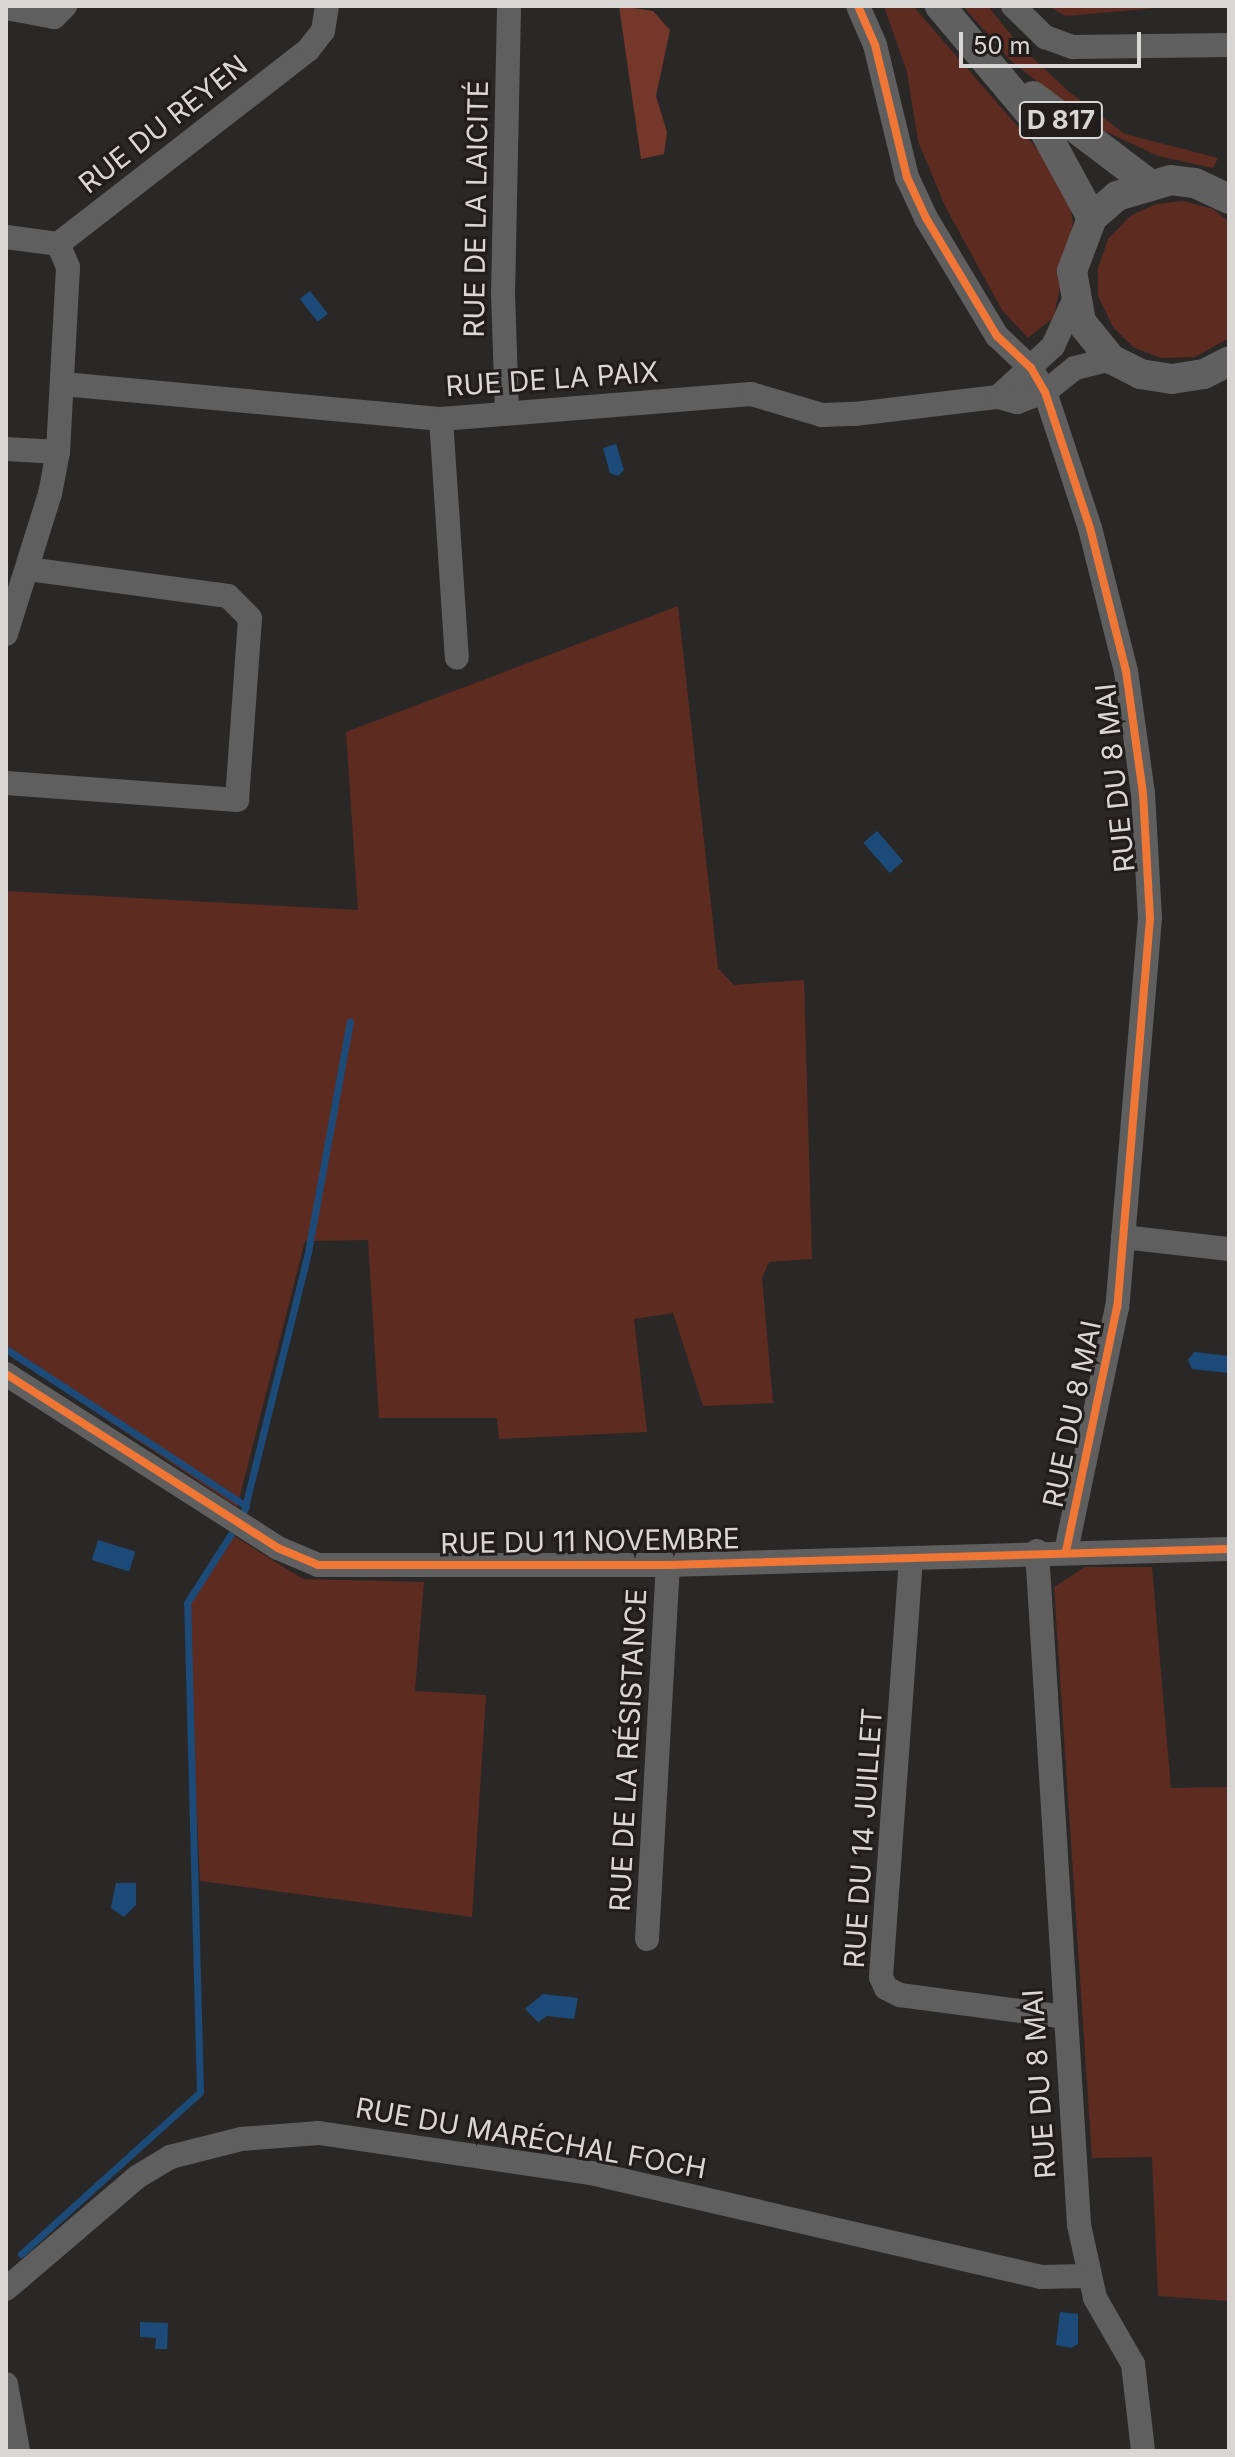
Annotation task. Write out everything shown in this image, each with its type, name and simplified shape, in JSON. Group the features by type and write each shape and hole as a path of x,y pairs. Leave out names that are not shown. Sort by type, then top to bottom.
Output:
{"main road":[{"name":"D 817","path":"940,6 1044,130 1092,218"},
{"name":"D 817","path":"979,51 1079,135 1148,183"},
{"path":"1221,375 1161,378 1140,374 1111,359 1094,342 1074,300 1075,257 1092,218 1117,196 1148,183 1194,183 1225,192"}],"street":[{"path":"6,8 54,17 65,6"},
{"name":"RUE DU REYEN","path":"58,244 308,50 323,31 327,6"},
{"name":"RUE DE LA LAICITÉ","path":"507,413 503,295 509,6"},
{"name":"RUE DU 8 MAI","path":"858,6 875,45 907,177 926,218 997,336 1031,368 1045,392 1090,528 1126,671 1149,857 1150,918 1117,1307 1066,1551"},
{"path":"1013,6 1045,37 1073,47 1229,45"},
{"path":"6,237 58,244 68,267 58,452 29,569 6,634"},
{"path":"998,397 1053,346 1074,300"},
{"path":"1045,392 1075,368 1111,359"},
{"name":"RUE DE LA PAIX","path":"63,384 441,419 751,394 822,415 998,397 1017,402 1045,392"},
{"path":"441,419 457,657"},
{"path":"6,449 58,452"},
{"path":"6,783 237,800 250,618 228,596 29,569"},
{"path":"1123,1237 1229,1249"},
{"name":"RUE DU 11 NOVEMBRE","path":"6,1374 278,1548 318,1565 668,1565 1037,1551 1229,1549"},
{"name":"RUE DU 8 MAI","path":"1037,1551 1064,2017 1087,2276"},
{"name":"RUE DU 14 JUILLET","path":"911,1558 881,1977 886,1988 900,1995 1064,2017"},
{"name":"RUE DE LA RÉSISTANCE","path":"647,1939 668,1565"},
{"name":"RUE DU MARÉCHAL FOCH","path":"6,2289 137,2177 170,2157 241,2139 319,2133 591,2173 1040,2277 1087,2276"},
{"path":"1087,2276 1133,2364 1143,2451"},
{"path":"6,2384 18,2451"}],"shaded area":[{"path":"619,6 653,11 670,30 656,96 667,132 664,154 641,159"},
{"path":"884,6 913,6 1065,181 1073,222 1054,317 1028,338 1002,310 945,206 918,141 907,72"},
{"path":"963,6 988,6 1019,45 1068,91 1125,134 1218,158 1213,168 1158,156 1090,124 1009,59"},
{"path":"1048,6 1179,6 1066,16"},
{"path":"1183,201 1213,209 1229,222 1229,338 1195,357 1161,358 1133,347 1113,327 1098,296 1098,268 1108,239 1130,216 1156,204"},
{"path":"678,606 718,968 734,985 804,980 812,1259 769,1262 762,1278 773,1403 703,1406 673,1313 634,1319 647,1432 499,1439 497,1418 379,1418 368,1240 305,1241 237,1507 6,1352 6,891 358,910 346,732"},
{"path":"231,1534 303,1579 424,1582 415,1691 486,1695 472,1917 200,1881 187,1603"},
{"path":"1085,1567 1152,1567 1171,1788 1229,1787 1229,2301 1158,2296 1152,2157 1092,2158 1054,1587"}],"water":[{"path":"310,291 328,314 318,322 300,299"},
{"path":"616,444 624,470 618,476 610,473 603,448"},
{"path":"877,831 903,861 890,873 863,843"},
{"path":"1194,1352 1229,1356 1229,1373 1192,1369 1188,1360"},
{"path":"98,1540 135,1551 129,1571 92,1560"},
{"path":"116,1883 136,1883 136,1905 124,1917 111,1908"},
{"path":"543,1994 578,1998 574,2019 547,2016 538,2022 525,2009"},
{"path":"1060,2312 1078,2314 1078,2344 1071,2348 1056,2345"},
{"path":"140,2322 168,2323 167,2349 155,2349 156,2338 140,2337"}],"waterway":[{"path":"244,1511 308,1252 350,1022"},
{"path":"6,1349 246,1506"},
{"path":"21,2254 200,2092 187,1603 231,1534"}],"cycle path":[{"path":"858,6 875,45 907,177 926,218 997,336 1031,368 1045,392 1090,528 1126,671 1143,793 1150,918 1117,1307 1066,1551"},
{"path":"6,1374 278,1548 318,1565 668,1565 1229,1549"}]}
